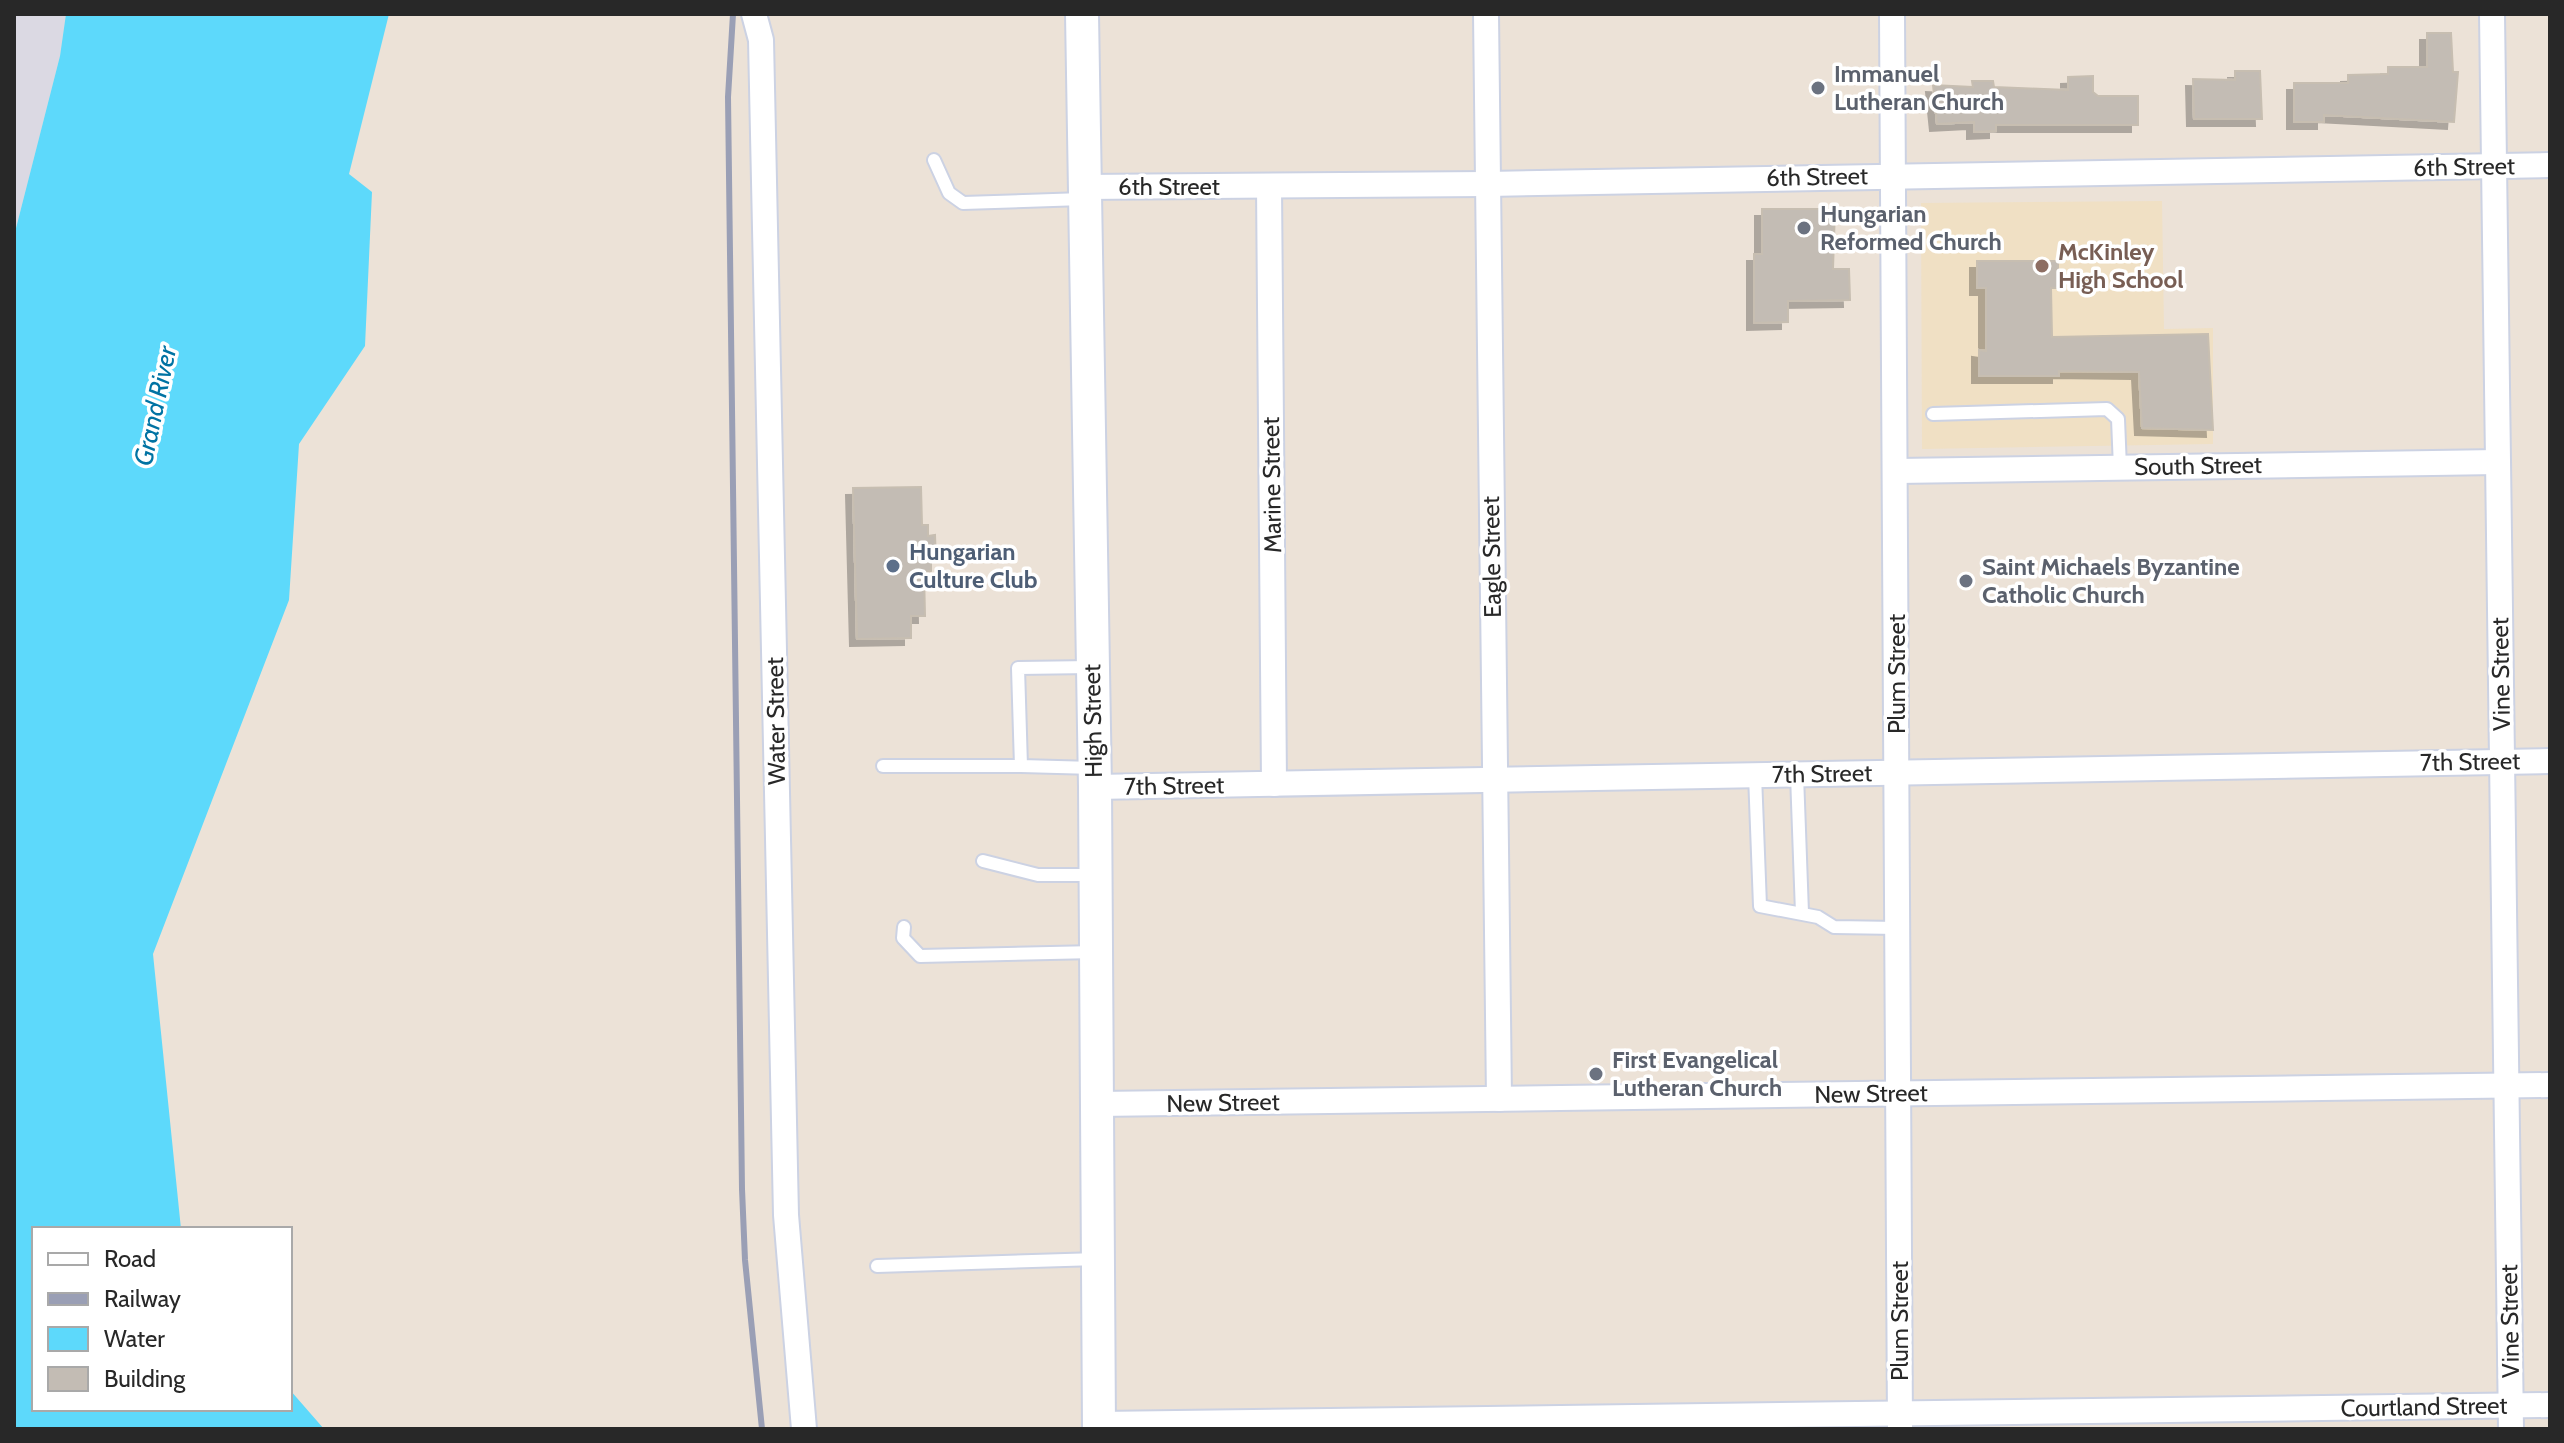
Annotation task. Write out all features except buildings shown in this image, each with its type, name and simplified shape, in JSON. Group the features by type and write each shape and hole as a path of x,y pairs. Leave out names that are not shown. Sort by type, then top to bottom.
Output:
{"street":[{"name":"Water Street","path":"754,14 761,40 786,1215 804,1429"},
{"name":"High Street","path":"1082,14 1095,778 1099,1426"},
{"name":"Eagle Street","path":"1486,14 1499,1099"},
{"name":"Plum Street","path":"1892,14 1901,1094 1900,1421"},
{"name":"Vine Street","path":"2492,14 2511,1417"},
{"name":"6th Street","path":"1083,193 1269,186 2550,165"},
{"name":"Marine Street","path":"1269,186 1274,784"},
{"name":"South Street","path":"1897,471 2498,462"},
{"name":"7th Street","path":"1095,778 1274,784 2550,761"},
{"name":"New Street","path":"1097,1104 2550,1085"},
{"name":"Courtland Street","path":"1099,1426 2511,1417 2550,1405"}],"lane":[{"path":"934,160 949,193 963,203 1083,193"},
{"path":"1933,414 2107,409 2118,419 2120,468"},
{"path":"1021,766 1018,668 1092,667"},
{"path":"883,766 1021,766 1095,778"},
{"path":"1755,775 1760,906 1818,917 1834,927 1899,928"},
{"path":"1797,775 1802,913"},
{"path":"983,861 1038,875 1095,875"},
{"path":"904,927 903,938 920,956 1096,952"},
{"path":"877,1266 1098,1259"}],"shaded area":[{"path":"14,14 66,14 60,56 14,236"},
{"name":"McKinley High School","path":"2162,201 2164,329 2213,328 2213,444 1922,449 1921,203"}],"water":[{"name":"Grand River","path":"66,14 389,14 349,174 372,192 365,346 299,444 289,600 153,954 181,1227 32,1227 32,1411 292,1411 292,1392 324,1429 14,1429 14,236 60,56"}],"railway":[{"path":"733,14 728,97 742,1189 745,1260 762,1429"}],"place":[{"name":"Immanuel Lutheran Church","path":"1818,88"},
{"name":"Hungarian Reformed Church","path":"1804,228"},
{"name":"McKinley High School","path":"2042,266"},
{"name":"Hungarian Culture Club","path":"893,566"},
{"name":"Saint Michaels Byzantine Catholic Church","path":"1966,581"},
{"name":"First Evangelical Lutheran Church","path":"1596,1074"}]}
